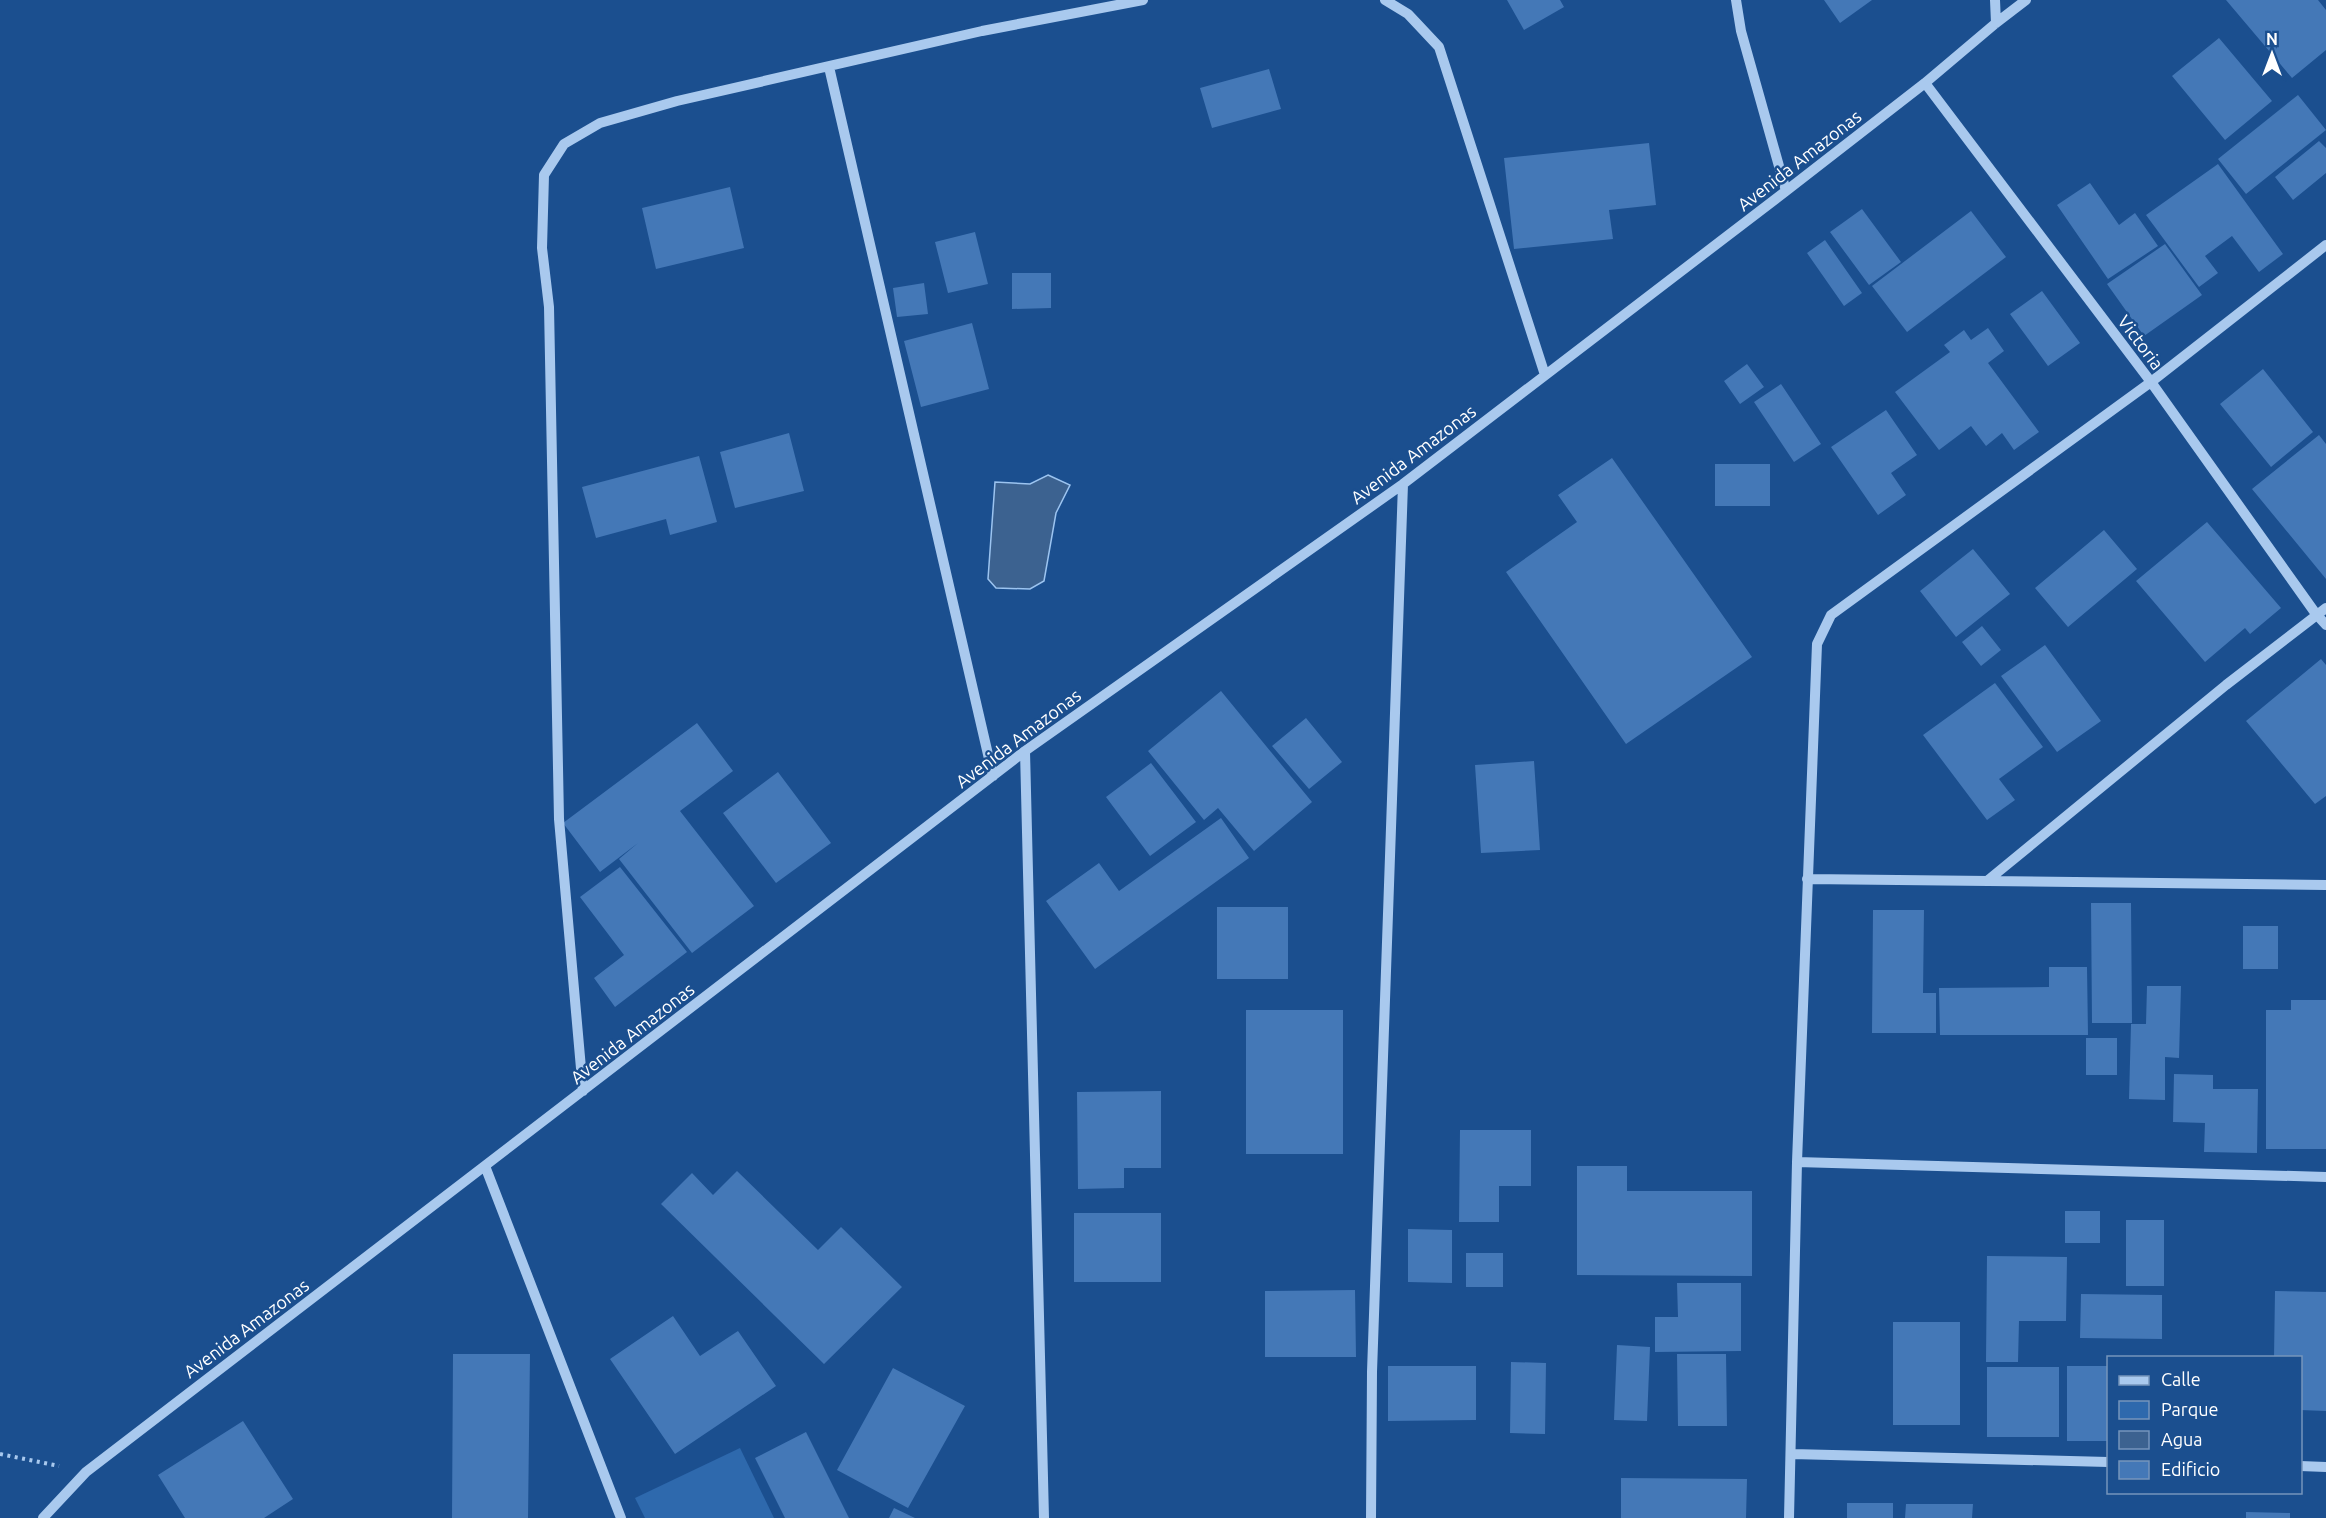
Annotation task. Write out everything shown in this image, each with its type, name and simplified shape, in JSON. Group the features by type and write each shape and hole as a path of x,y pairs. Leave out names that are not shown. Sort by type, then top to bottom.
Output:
{"street":[{"path":"583,1091 559,819 549,307 542,248 544,175 564,144 600,123 677,101 982,32 1143,0"},
{"path":"1385,0 1408,14 1439,47 1545,375"},
{"path":"1736,0 1742,31 1786,191"},
{"path":"1995,0 1996,23"},
{"name":"Avenida Amazonas","path":"43,1518 86,1472 1025,751 1403,484 1786,191 1925,83 2026,0"},
{"path":"829,67 993,776"},
{"name":"Victoria","path":"1925,83 2151,382 2326,625"},
{"path":"1789,1518 1797,1162 1817,644 1831,615 2151,382 2326,245"},
{"path":"1371,1518 1372,1372 1403,484"},
{"path":"1987,880 2326,608"},
{"path":"1025,751 1044,1518"},
{"path":"1807,879 2326,885"},
{"path":"1797,1162 2326,1177"},
{"path":"485,1166 621,1518"},
{"path":"1792,1454 2107,1461"},
{"path":"2302,1466 2326,1467"}],"path":[{"path":"0,1454 86,1472"}],"green space":[{"path":"740,1448 774,1518 645,1518 635,1498"}],"water":[{"path":"1048,475 1070,485 1056,513 1044,581 1030,589 996,588 988,579 995,482 1030,484"}],"building":[{"path":"1507,0 1560,0 1564,7 1524,30"},
{"path":"1824,0 1872,0 1840,23"},
{"path":"2226,0 2318,0 2326,10 2326,50 2292,78"},
{"path":"2219,38 2272,101 2225,140 2172,76"},
{"path":"1269,69 1281,109 1212,128 1200,88"},
{"path":"2298,95 2326,130 2246,194 2218,159"},
{"path":"2319,141 2326,148 2326,173 2293,200 2275,177"},
{"path":"1649,143 1656,205 1609,210 1613,239 1514,249 1504,158"},
{"path":"2218,164 2283,254 2259,272 2232,236 2205,256 2218,273 2199,287 2146,215"},
{"path":"2090,183 2119,225 2135,213 2158,246 2108,279 2057,205"},
{"path":"730,187 744,248 656,269 642,208"},
{"path":"1862,209 1901,262 1869,285 1830,232"},
{"path":"1971,211 2006,257 1907,332 1872,286"},
{"path":"975,232 988,284 948,293 935,242"},
{"path":"1825,240 1862,293 1844,306 1807,253"},
{"path":"2165,244 2202,295 2144,336 2107,284"},
{"path":"1012,273 1051,273 1051,308 1012,309"},
{"path":"924,283 928,314 897,317 893,288"},
{"path":"2042,291 2080,343 2048,366 2010,314"},
{"path":"972,323 989,389 921,407 904,341"},
{"path":"1988,328 2004,351 1988,363 2039,432 2014,450 2002,433 1986,446 1971,426 1939,450 1895,392 1950,352 1944,345 1964,330 1971,340"},
{"path":"1747,364 1764,387 1740,404 1724,381"},
{"path":"2263,369 2313,432 2271,467 2220,404"},
{"path":"1781,384 1821,444 1794,462 1754,402"},
{"path":"1886,410 1917,455 1891,473 1906,495 1878,515 1831,447"},
{"path":"789,433 804,491 735,508 720,452"},
{"path":"2319,435 2326,444 2326,579 2252,489"},
{"path":"699,456 717,522 670,535 666,519 596,538 582,487"},
{"path":"1612,458 1752,657 1626,744 1506,572 1577,522 1558,495"},
{"path":"1715,464 1770,464 1770,506 1715,506"},
{"path":"2207,522 2281,608 2250,634 2245,628 2205,662 2136,581"},
{"path":"2104,530 2137,569 2068,627 2035,588"},
{"path":"1973,549 2010,594 1956,637 1920,591"},
{"path":"1982,626 2001,650 1981,666 1962,642"},
{"path":"2045,645 2101,721 2057,752 2001,676"},
{"path":"2321,659 2326,665 2326,796 2315,804 2246,721"},
{"path":"1995,683 2043,747 1999,779 2015,800 1987,820 1923,735"},
{"path":"1221,691 1312,802 1254,851 1218,808 1204,820 1148,751"},
{"path":"1306,718 1342,762 1309,789 1272,746"},
{"path":"697,723 733,771 680,811 754,906 692,953 619,859 638,843 600,872 563,823"},
{"path":"1534,761 1540,850 1481,853 1475,765"},
{"path":"1151,763 1196,822 1150,856 1106,797"},
{"path":"778,772 831,843 776,883 723,813"},
{"path":"1221,818 1249,858 1095,969 1046,901 1099,863 1119,891"},
{"path":"620,867 687,952 615,1007 594,978 624,955 580,897"},
{"path":"2091,903 2131,903 2132,1023 2092,1023"},
{"path":"1217,907 1288,907 1288,979 1217,979"},
{"path":"1873,910 1924,910 1923,993 1936,993 1936,1033 1872,1033"},
{"path":"2243,926 2278,926 2278,969 2243,969"},
{"path":"2049,967 2087,967 2088,1035 1940,1035 1939,988 2049,987"},
{"path":"2147,986 2181,986 2179,1058 2165,1057 2165,1100 2129,1099 2131,1024 2146,1024"},
{"path":"2291,1000 2326,1000 2326,1149 2266,1149 2266,1010 2291,1010"},
{"path":"1246,1010 1343,1010 1343,1154 1246,1154"},
{"path":"2086,1038 2117,1038 2117,1075 2086,1075"},
{"path":"2174,1074 2213,1075 2213,1089 2258,1089 2257,1153 2204,1152 2205,1123 2173,1122"},
{"path":"1161,1091 1161,1168 1124,1168 1124,1188 1078,1189 1077,1092"},
{"path":"1460,1130 1531,1130 1531,1186 1499,1186 1499,1222 1459,1222"},
{"path":"1577,1166 1627,1166 1627,1191 1752,1191 1752,1276 1577,1275"},
{"path":"737,1171 818,1250 841,1227 902,1287 824,1364 661,1204 692,1173 713,1195"},
{"path":"2065,1211 2100,1211 2100,1243 2065,1243"},
{"path":"1074,1213 1161,1213 1161,1282 1074,1282"},
{"path":"2126,1220 2164,1220 2164,1286 2126,1286"},
{"path":"1408,1229 1452,1230 1452,1283 1408,1282"},
{"path":"1466,1253 1503,1253 1503,1287 1466,1287"},
{"path":"1987,1256 2067,1257 2066,1321 2019,1321 2018,1362 1986,1362"},
{"path":"1677,1283 1741,1283 1741,1351 1655,1352 1655,1317 1678,1317"},
{"path":"1355,1290 1356,1357 1265,1357 1265,1291"},
{"path":"2275,1291 2326,1292 2326,1411 2302,1410 2302,1356 2274,1356"},
{"path":"2081,1294 2162,1295 2162,1339 2080,1338"},
{"path":"673,1316 700,1356 738,1331 776,1386 675,1454 610,1359"},
{"path":"1893,1322 1960,1322 1960,1425 1893,1425"},
{"path":"1617,1345 1650,1347 1647,1421 1614,1420"},
{"path":"453,1354 530,1354 528,1518 452,1518"},
{"path":"1677,1354 1726,1354 1727,1426 1678,1426"},
{"path":"1511,1362 1546,1363 1545,1434 1510,1433"},
{"path":"1388,1366 1476,1366 1476,1420 1388,1421"},
{"path":"2067,1366 2107,1366 2107,1441 2067,1441"},
{"path":"1987,1367 2059,1367 2059,1437 1987,1437"},
{"path":"893,1368 965,1406 908,1508 837,1470"},
{"path":"243,1421 293,1499 264,1518 185,1518 158,1475"},
{"path":"806,1432 849,1518 785,1518 755,1458"},
{"path":"1621,1478 1747,1479 1746,1518 1621,1518"},
{"path":"1847,1503 1893,1503 1893,1518 1847,1518"},
{"path":"1906,1504 1973,1504 1972,1518 1905,1518"},
{"path":"894,1508 915,1518 889,1518"},
{"path":"2246,1512 2290,1513 2290,1518 2246,1518"}]}
